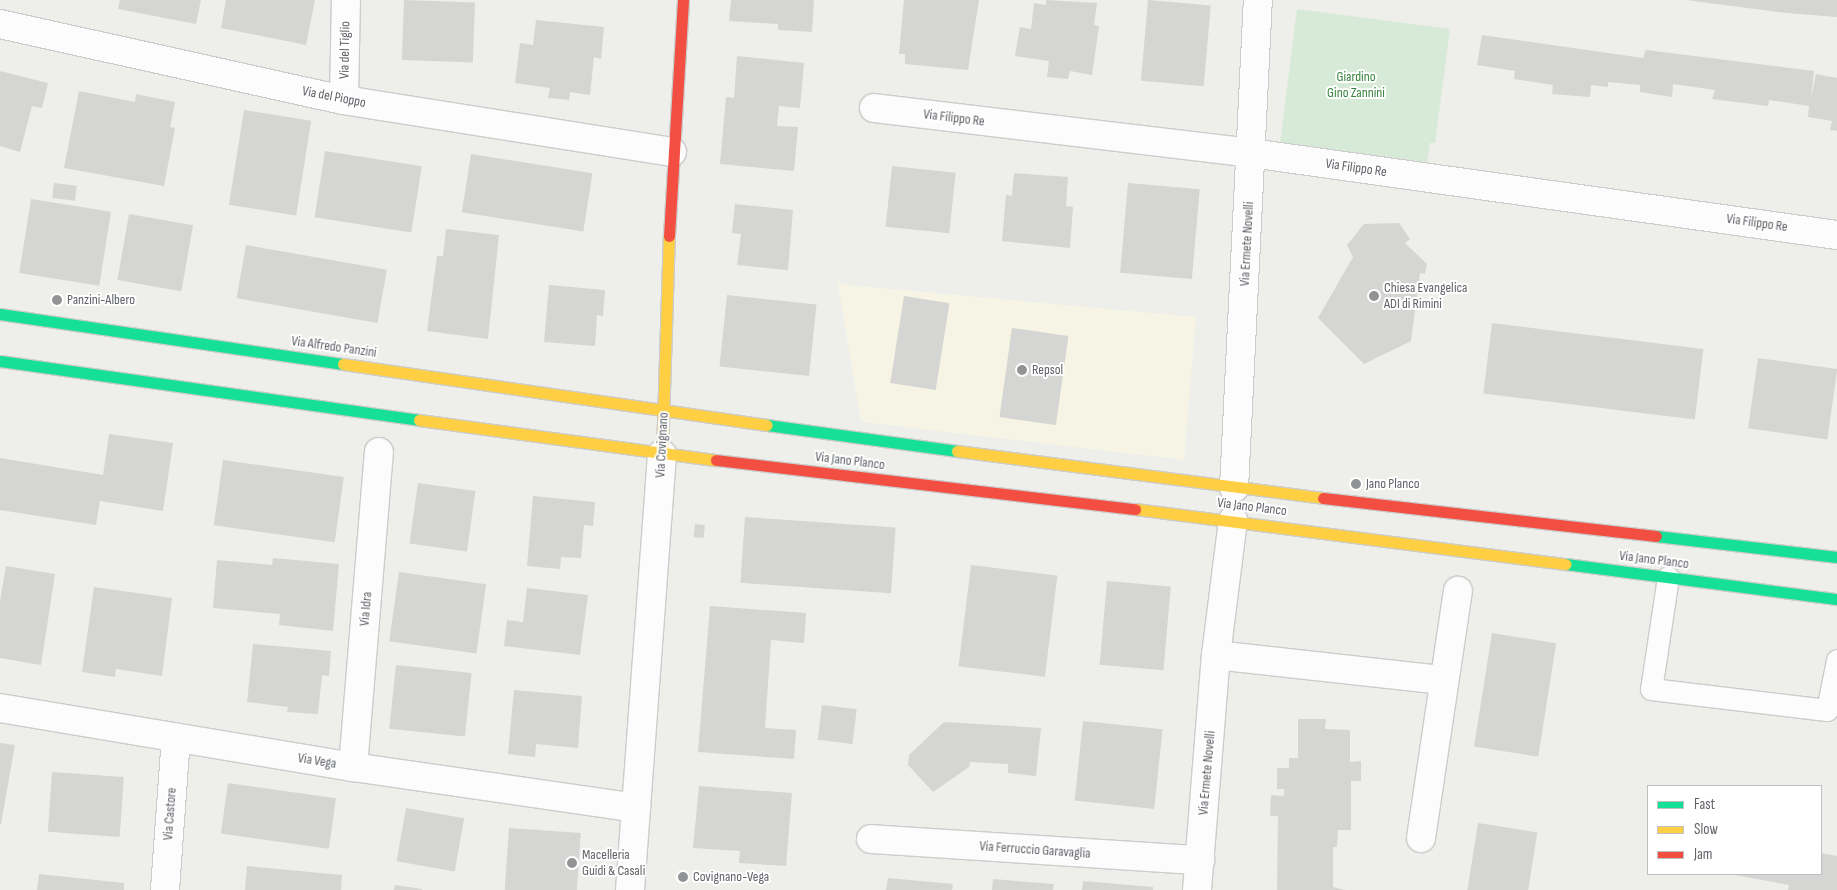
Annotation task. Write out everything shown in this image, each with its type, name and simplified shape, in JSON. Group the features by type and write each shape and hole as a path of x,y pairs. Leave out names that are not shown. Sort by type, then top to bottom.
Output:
{"main road":[{"name":"Via Covignano","path":"662,454 672,152 683,0"},
{"name":"Via Alfredo Panzini","path":"0,314 664,411"},
{"path":"0,361 662,454"},
{"name":"Via Jano Planco","path":"664,411 1234,488 1837,557"},
{"name":"Via Jano Planco","path":"662,454 1233,520 1837,599"}],"street":[{"name":"Via del Tiglio","path":"344,100 346,0"},
{"name":"Via Ermete Novelli","path":"1234,488 1252,153 1258,0"},
{"name":"Via del Pioppo","path":"0,24 344,100 672,152"},
{"name":"Via Filippo Re","path":"874,108 1252,153 1837,234"},
{"name":"Via Idra","path":"353,766 378,452"},
{"name":"Via Covignano","path":"630,890 662,454"},
{"name":"Via Ermete Novelli","path":"1197,890 1216,655 1233,520"},
{"path":"1421,838 1443,680 1458,591"},
{"path":"1216,655 1443,680"},
{"name":"Via Vega","path":"0,708 353,766 636,808"},
{"name":"Via Castore","path":"165,890 176,737"},
{"name":"Via Ferruccio Garavaglia","path":"871,839 1200,860"}],"lane":[{"path":"1668,577 1651,689 1828,710 1837,660"}],"shaded area":[{"name":"Repsol","path":"838,284 1196,317 1184,460 861,422"}],"green space":[{"name":"Giardino Gino Zannini","path":"1297,9 1450,29 1435,143 1430,143 1427,162 1280,143"}],"building":[{"path":"120,0 201,0 196,24 118,9"},
{"path":"226,0 315,0 306,45 221,28"},
{"path":"404,0 475,2 473,62 402,60"},
{"path":"731,0 814,0 812,32 778,30 778,24 729,21"},
{"path":"904,0 979,0 968,70 905,64 905,54 899,54"},
{"path":"1046,0 1097,3 1094,25 1099,26 1092,75 1070,71 1068,79 1047,77 1049,61 1015,56 1020,27 1031,29 1034,3 1046,5"},
{"path":"1148,0 1211,5 1204,86 1141,81"},
{"path":"1686,0 1837,0 1837,17 1786,13"},
{"path":"536,20 604,27 601,59 594,57 590,95 570,92 569,100 548,98 550,88 515,83 520,43 533,45"},
{"path":"1482,35 1643,58 1646,50 1814,71 1811,98 1816,74 1837,78 1837,131 1830,130 1832,121 1808,117 1809,106 1769,100 1768,106 1712,99 1715,90 1673,84 1672,97 1640,92 1640,85 1608,82 1608,87 1591,85 1590,97 1552,94 1553,85 1514,79 1515,71 1477,65"},
{"path":"737,56 804,63 800,108 779,106 777,126 798,127 794,171 720,164 726,97 734,98"},
{"path":"0,71 48,83 42,108 32,106 20,152 0,146"},
{"path":"79,91 135,102 136,94 175,102 170,127 175,128 164,186 64,168"},
{"path":"244,110 311,121 296,215 229,205"},
{"path":"325,151 422,166 411,233 315,217"},
{"path":"471,154 592,173 583,232 462,212"},
{"path":"892,166 956,173 949,233 886,227"},
{"path":"1014,173 1068,177 1066,206 1073,207 1070,248 1002,241 1006,195 1012,196"},
{"path":"54,183 77,186 75,201 52,198"},
{"path":"1128,183 1200,189 1192,279 1120,273"},
{"path":"31,199 111,212 99,286 19,273"},
{"path":"735,204 793,210 788,270 737,265 741,234 732,233"},
{"path":"129,214 193,225 181,291 117,280"},
{"name":"Chiesa Evangelica ADI di Rimini","path":"1399,223 1410,239 1405,243 1427,264 1425,274 1420,273 1411,341 1364,364 1318,318 1353,257 1347,245 1364,224"},
{"path":"446,229 499,235 488,339 427,331 437,256 443,256"},
{"path":"246,245 387,270 377,323 237,298"},
{"path":"549,285 605,290 603,316 597,315 595,346 544,342"},
{"path":"727,295 817,304 809,376 719,367"},
{"path":"904,296 949,303 936,390 890,383"},
{"path":"1492,323 1703,349 1695,419 1483,393"},
{"path":"1012,328 1068,336 1056,425 999,417"},
{"path":"1758,358 1837,369 1827,439 1748,428"},
{"path":"109,434 173,443 163,511 100,501 96,525 0,510 0,458 103,475"},
{"path":"223,460 344,477 335,542 214,525"},
{"path":"418,483 475,491 467,551 410,543"},
{"path":"533,496 595,502 593,526 584,525 581,558 561,557 560,569 527,566"},
{"path":"745,517 896,528 891,593 740,583"},
{"path":"695,524 705,525 704,538 694,537"},
{"path":"273,558 339,564 333,631 279,625 280,614 213,608 217,560 272,565"},
{"path":"971,565 1057,576 1045,677 959,666"},
{"path":"6,566 55,574 41,665 0,658 0,601"},
{"path":"399,572 486,584 476,654 389,641"},
{"path":"1107,581 1171,587 1163,670 1100,665"},
{"path":"94,587 172,598 162,676 116,669 115,677 82,672"},
{"path":"527,588 588,595 580,655 504,646 507,620 523,622"},
{"path":"710,606 806,613 804,643 771,640 765,728 796,730 794,759 698,752"},
{"path":"1492,633 1556,643 1538,757 1474,747"},
{"path":"253,644 331,651 329,676 322,675 318,714 287,712 288,707 247,702"},
{"path":"396,665 472,673 465,737 389,729"},
{"path":"514,690 582,696 578,748 536,744 535,757 508,754"},
{"path":"822,705 857,709 852,744 818,740"},
{"path":"1298,719 1326,719 1325,729 1350,730 1350,762 1361,761 1361,781 1351,781 1351,830 1338,830 1337,847 1333,847 1333,887 1345,890 1277,890 1278,816 1270,816 1271,795 1284,796 1284,789 1277,789 1277,768 1289,768 1289,758 1298,758"},
{"path":"1083,721 1163,729 1154,809 1075,801"},
{"path":"944,722 1041,728 1036,776 1008,773 1008,764 970,762 969,767 933,792 908,765 909,755"},
{"path":"0,743 15,745 1,824 0,824"},
{"path":"52,772 124,777 120,837 48,832"},
{"path":"228,783 336,798 329,849 221,834"},
{"path":"699,786 792,793 786,866 739,863 740,851 693,848"},
{"path":"406,808 464,818 455,871 397,861"},
{"path":"1478,823 1537,832 1528,890 1467,890"},
{"path":"509,828 581,833 577,890 505,890"},
{"path":"1822,853 1837,856 1837,890 1788,890 1789,885 1735,875 1822,875"},
{"path":"247,866 342,875 341,890 245,890"},
{"path":"39,874 124,883 124,890 37,890"},
{"path":"888,878 953,884 952,890 886,890"},
{"path":"993,879 1054,884 1053,890 992,890"},
{"path":"1083,881 1153,887 1153,890 1082,890"},
{"path":"395,885 422,889 422,890 394,890"}],"traffic: fast":[{"path":"0,314 343,364"},
{"path":"0,361 419,420"},
{"path":"767,425 957,451"},
{"path":"1656,536 1837,557"},
{"path":"1566,564 1837,599"}],"traffic: slow":[{"path":"662,454 669,236"},
{"path":"343,364 767,425"},
{"path":"419,420 716,460"},
{"path":"957,451 1323,498"},
{"path":"1135,509 1566,564"}],"traffic: jam":[{"path":"669,236 683,0"},
{"path":"716,460 1135,509"},
{"path":"1323,498 1656,536"}],"place":[{"name":"Chiesa Evangelica ADI di Rimini","path":"1374,296"},
{"name":"Panzini-Albero","path":"57,300"},
{"name":"Repsol","path":"1022,370"},
{"name":"Jano Planco","path":"1356,484"},
{"name":"Macelleria Guidi & Casali","path":"572,863"},
{"name":"Covignano-Vega","path":"683,877"}]}
